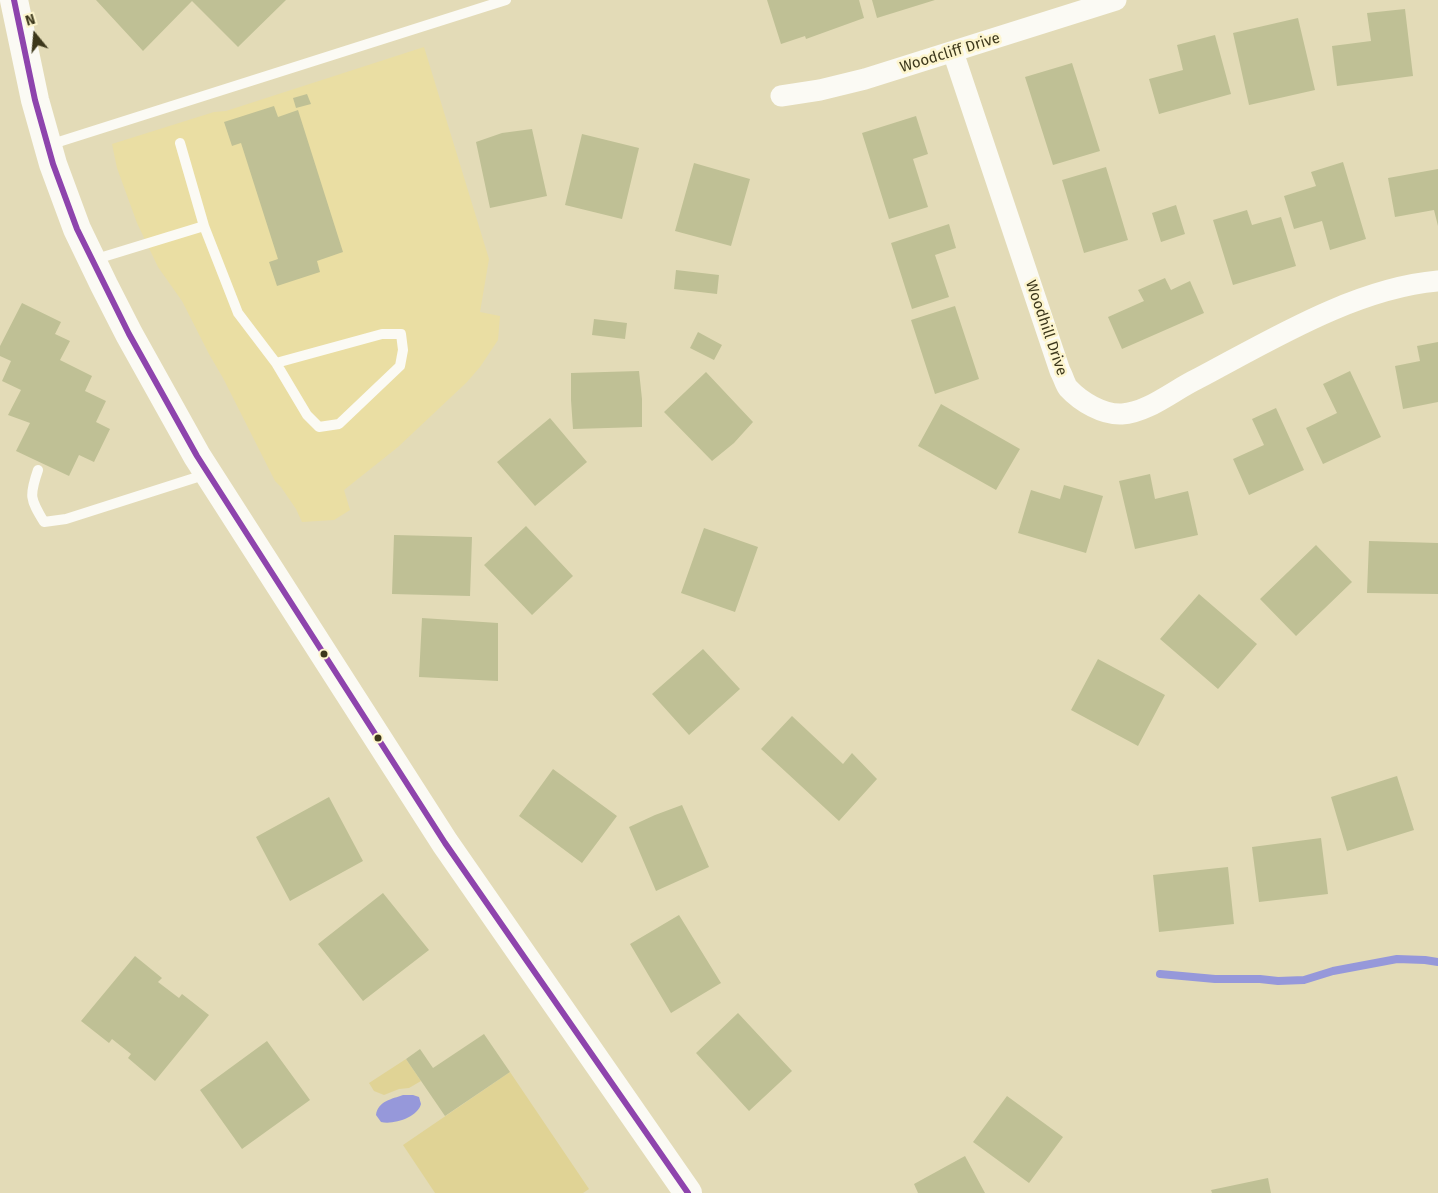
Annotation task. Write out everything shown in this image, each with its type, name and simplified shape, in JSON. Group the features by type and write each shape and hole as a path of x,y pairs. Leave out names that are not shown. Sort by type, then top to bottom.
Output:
{"main road":[{"path":"14,0 35,100 53,164 77,229 129,334 196,456 445,843 688,1193"}],"street":[{"name":"Woodcliff Drive","path":"781,96 820,90 865,79 1116,0"},
{"name":"Woodhill Drive","path":"953,52 1060,371 1067,387 1094,408 1108,413 1122,414 1142,410 1183,386 1290,330 1339,307 1394,288 1438,281"}],"lane":[{"path":"48,146 506,0"},
{"path":"180,144 204,226 238,313 276,363 307,415 319,427 339,424 400,366 403,350 401,334 382,334 276,363"},
{"path":"92,260 204,226"},
{"path":"38,470 32,487 33,504 44,522 66,519 208,473"}],"shaded area":[{"path":"424,47 489,259 480,312 500,316 498,340 480,367 467,382 398,447 344,490 350,510 334,520 302,522 296,509 275,481 182,301 158,267 137,223 117,168 112,144 214,112 226,111"},
{"path":"406,1059 421,1081 409,1088 399,1089 384,1095 374,1091 369,1083"},
{"path":"510,1072 589,1189 583,1193 435,1193 403,1145"}],"water":[{"path":"403,1095 419,1097 421,1104 419,1109 405,1119 386,1123 381,1122 376,1115 377,1110 386,1101"}],"building":[{"path":"96,0 286,0 238,47 192,1 143,51"},
{"path":"767,0 859,0 864,18 806,39 805,36 781,44"},
{"path":"872,0 935,0 877,18"},
{"path":"1405,9 1413,76 1337,86 1332,46 1371,41 1367,13"},
{"path":"1298,18 1315,90 1249,105 1233,33"},
{"path":"1215,35 1231,94 1159,114 1149,79 1183,70 1177,45"},
{"path":"1072,63 1100,151 1053,165 1025,77"},
{"path":"307,94 311,104 296,108 293,98"},
{"path":"274,106 278,117 298,110 343,252 317,261 320,272 277,286 269,262 278,259 241,143 232,146 224,122"},
{"path":"916,116 928,154 913,159 928,207 889,219 862,133"},
{"path":"532,129 547,196 490,208 476,142 502,133"},
{"path":"582,134 639,148 622,219 565,205"},
{"path":"1343,162 1366,239 1330,250 1322,221 1294,229 1284,196 1316,186 1311,172"},
{"path":"694,163 750,179 731,246 675,231"},
{"path":"1106,167 1128,240 1084,253 1062,180"},
{"path":"1438,169 1438,226 1434,210 1395,217 1388,178"},
{"path":"1176,205 1185,234 1161,242 1152,213"},
{"path":"1247,210 1252,225 1281,217 1296,266 1233,285 1213,220"},
{"path":"949,224 956,248 935,255 949,297 912,309 891,243"},
{"path":"676,270 719,275 717,294 674,289"},
{"path":"1165,278 1171,290 1190,281 1204,313 1122,349 1108,317 1144,301 1138,290"},
{"path":"22,303 61,322 55,334 70,341 60,360 92,376 85,391 106,401 96,422 110,429 94,462 79,455 69,476 16,451 30,423 8,415 21,390 2,381 11,361 0,356 0,346"},
{"path":"955,306 979,379 935,394 911,320"},
{"path":"594,319 627,323 625,339 592,335"},
{"path":"698,332 722,345 714,360 690,348"},
{"path":"1438,342 1438,402 1403,409 1395,366 1420,361 1417,346"},
{"path":"639,371 642,427 573,429 571,373"},
{"path":"1350,371 1381,437 1323,464 1306,428 1337,413 1323,384"},
{"path":"706,372 753,422 734,443 712,461 664,412"},
{"path":"941,404 1020,449 996,490 918,446"},
{"path":"1276,408 1304,470 1249,495 1233,459 1264,445 1252,419"},
{"path":"550,418 587,462 535,506 497,462"},
{"path":"1150,474 1155,499 1188,491 1198,535 1135,549 1119,481"},
{"path":"1064,485 1103,496 1086,553 1018,533 1031,490 1060,499"},
{"path":"526,526 573,576 532,615 484,565"},
{"path":"704,528 758,547 735,612 681,593"},
{"path":"394,535 472,537 470,596 392,594"},
{"path":"1369,541 1438,543 1438,594 1367,593"},
{"path":"1316,545 1352,582 1296,636 1260,599"},
{"path":"1199,594 1257,644 1218,689 1160,639"},
{"path":"422,618 498,623 498,681 419,677"},
{"path":"703,649 740,689 689,735 652,694"},
{"path":"1098,659 1165,695 1138,746 1071,710"},
{"path":"792,716 843,764 852,753 877,779 839,821 761,749"},
{"path":"553,769 617,816 582,863 519,816"},
{"path":"1397,776 1414,830 1347,851 1331,797"},
{"path":"329,797 363,861 290,901 256,837"},
{"path":"682,805 709,867 656,891 629,827"},
{"path":"1321,838 1328,894 1259,902 1252,847"},
{"path":"1228,867 1234,924 1159,932 1153,875"},
{"path":"383,893 429,950 363,1001 318,944"},
{"path":"679,915 721,983 671,1013 630,944"},
{"path":"135,956 162,978 158,982 179,998 182,994 209,1015 155,1081 128,1058 131,1054 112,1039 109,1043 81,1021"},
{"path":"738,1013 792,1071 749,1111 696,1053"},
{"path":"484,1034 510,1072 445,1116 406,1059 420,1049 433,1068"},
{"path":"267,1041 310,1100 242,1149 200,1090"},
{"path":"1007,1096 1063,1137 1029,1183 973,1142"},
{"path":"965,1156 985,1193 918,1193 914,1184"},
{"path":"1268,1178 1271,1193 1212,1193 1211,1190"}],"waterway":[{"path":"1160,974 1215,979 1304,980 1333,971 1397,959 1438,962"}],"transit line":[{"path":"14,0 35,100 53,164 77,229 129,334 197,456 445,843 688,1193"}]}
